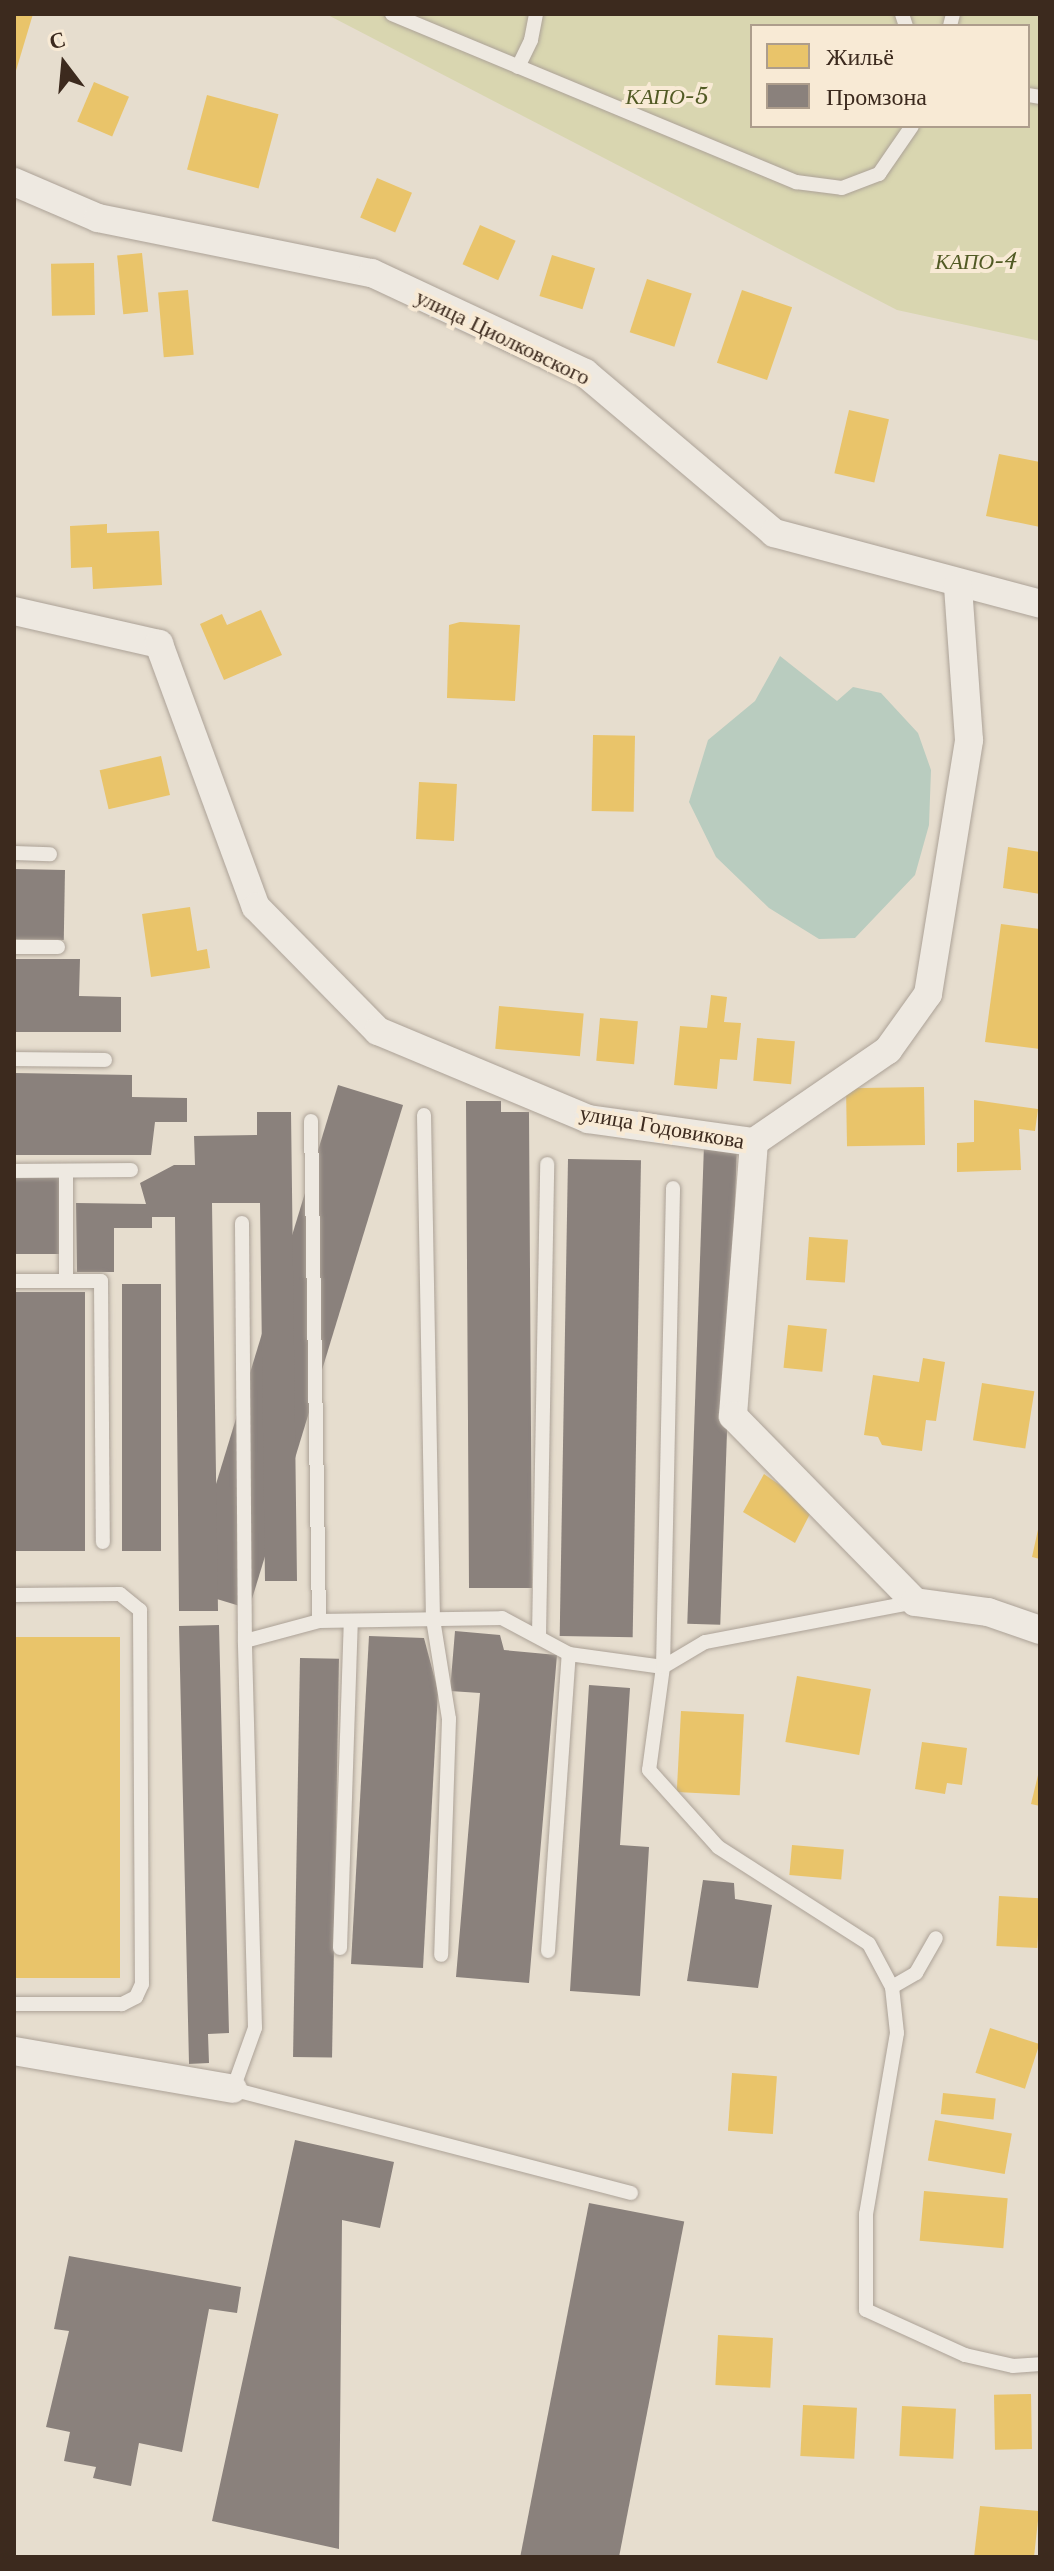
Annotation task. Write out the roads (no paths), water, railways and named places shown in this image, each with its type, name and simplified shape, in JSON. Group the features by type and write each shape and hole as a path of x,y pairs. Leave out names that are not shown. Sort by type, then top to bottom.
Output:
{"street":[{"name":"улица Циолковского","path":"14,182 98,218 372,273 585,373 774,533 958,585 1040,604"},
{"path":"754,1142 888,1050 928,994 969,740 958,585"},
{"name":"улица Годовикова","path":"14,611 159,644 256,907 378,1031 588,1119 754,1142 733,1416 915,1602"},
{"path":"915,1602 988,1612 1040,1630"},
{"path":"14,2051 233,2089"}],"lane":[{"path":"392,14 796,182 842,188 879,174 911,128"},
{"path":"518,67 531,40 536,14"},
{"path":"14,853 50,854"},
{"path":"14,947 58,947"},
{"path":"14,1059 105,1060"},
{"path":"424,1115 433,1619 449,1719 441,1955"},
{"path":"311,1121 319,1621"},
{"path":"539,1636 547,1164"},
{"path":"14,1171 131,1170"},
{"path":"66,1171 66,1281"},
{"path":"673,1188 663,1667 649,1770 718,1847 869,1944 892,1987 897,2033 866,2214 866,2310 965,2355 1013,2366 1040,2364"},
{"path":"242,1223 245,1641 255,2028 233,2089 631,2193"},
{"path":"14,1281 101,1281 103,1542"},
{"path":"14,1595 120,1594 140,1610 142,1969 140,1990 122,2004 14,2004"},
{"path":"245,1641 319,1621 502,1618 569,1654 663,1667 705,1642 915,1602"},
{"path":"340,1948 351,1621"},
{"path":"548,1951 569,1654"},
{"path":"892,1987 916,1973 936,1938"}],"park label":[{"name":"КАПО-5","path":"667,97"},
{"name":"КАПО-4","path":"976,262"}]}
